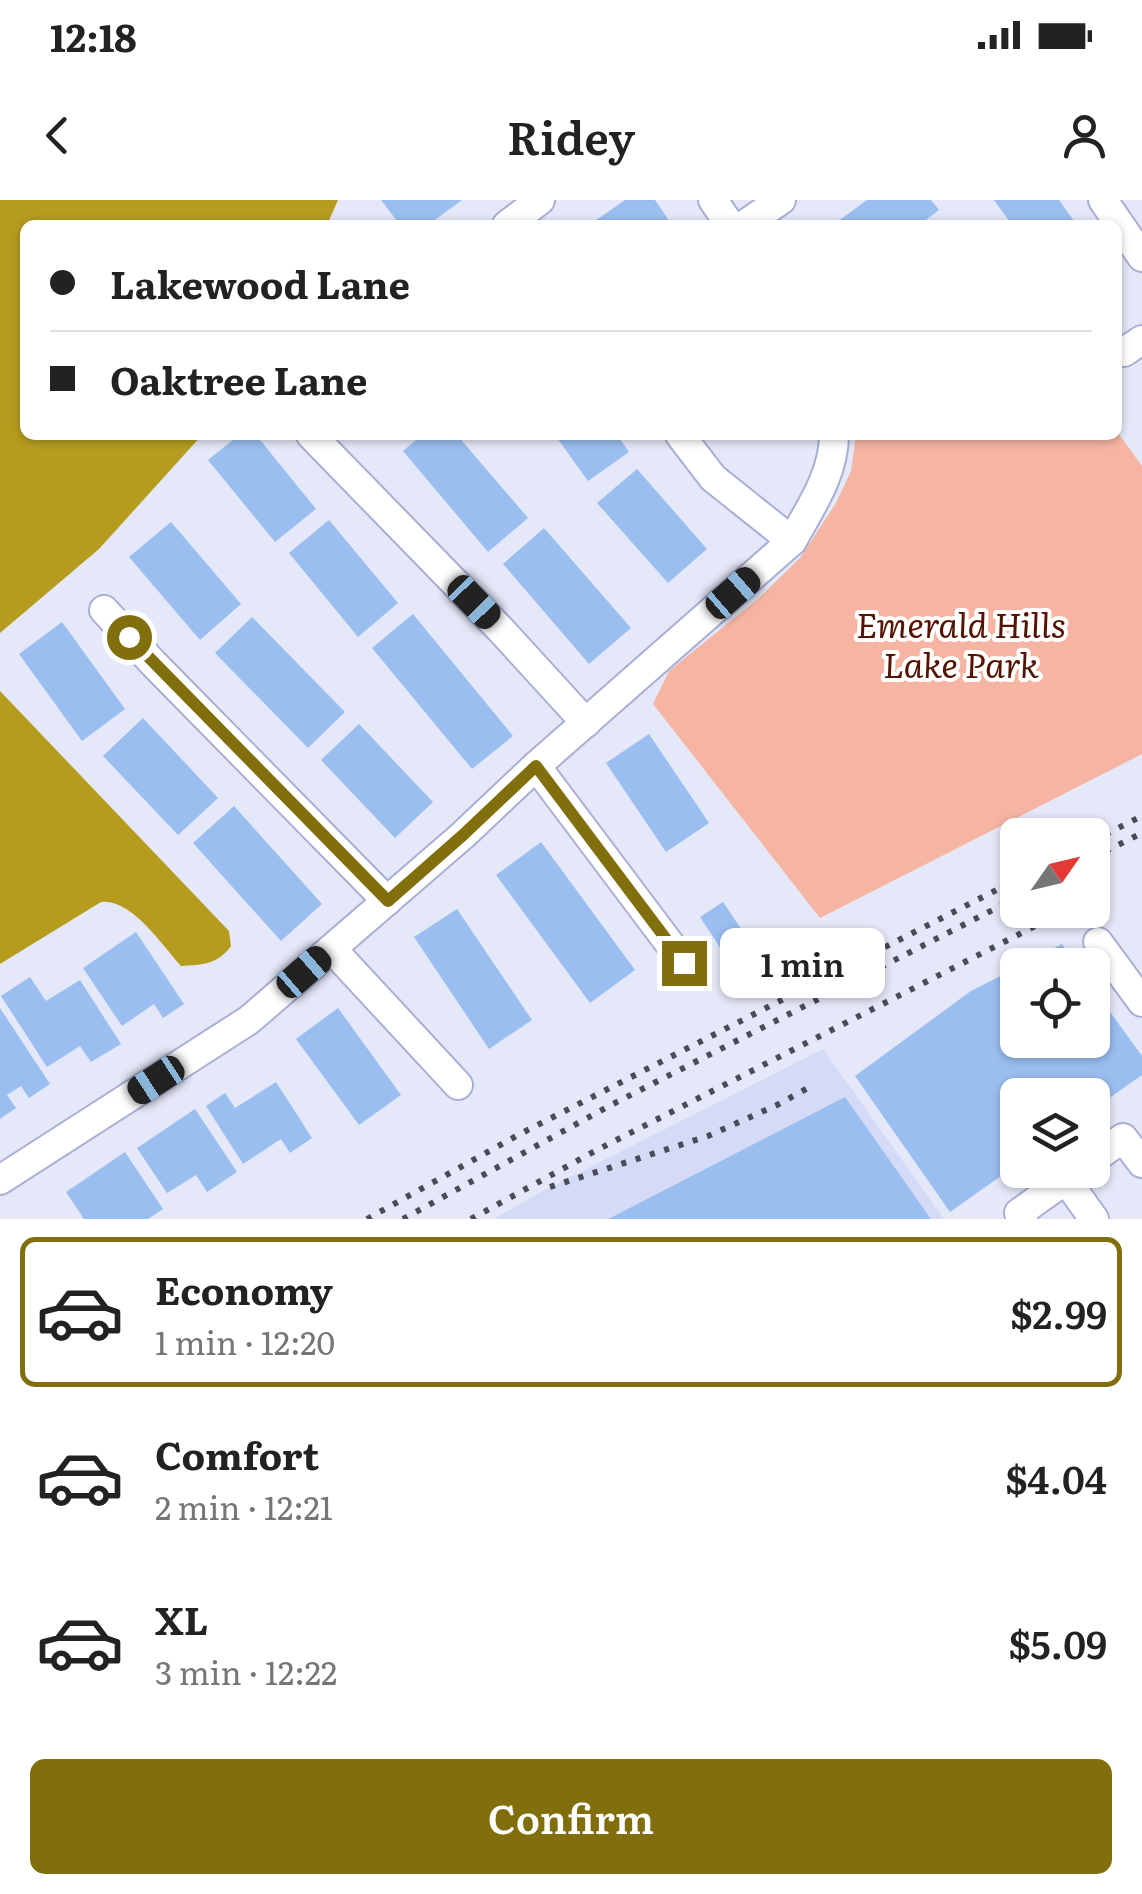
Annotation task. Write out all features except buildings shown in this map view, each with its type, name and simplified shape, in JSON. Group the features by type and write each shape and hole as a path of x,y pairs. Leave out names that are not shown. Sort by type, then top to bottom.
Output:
{"street":[{"path":"514,220 540,200"},
{"path":"751,220 781,200"},
{"path":"1122,228 1142,258"},
{"path":"316,440 586,723"},
{"path":"684,440 713,478 792,541"},
{"path":"0,1180 249,1020 463,835 792,541 819,493 834,452 834,440"},
{"path":"104,610 388,901"},
{"path":"536,766 684,963"},
{"path":"1098,942 1142,1002"},
{"path":"332,949 458,1085"},
{"path":"1110,1148 1124,1138 1142,1163"},
{"path":"1023,1219 1019,1213 1054,1188"},
{"path":"1078,1188 1094,1219"}],"shaded area":[{"path":"0,200 338,200 329,220 20,220 20,440 197,440 99,549 0,633"},
{"path":"0,691 229,931 231,946 221,957 181,966 134,915 123,907 101,902 0,964"},
{"path":"823,1049 944,1219 494,1219 539,1193"}],"green space":[{"name":"Emerald Hills Lake Park","path":"1122,438 1142,466 1142,754 1016,818 1000,818 1000,826 820,918 653,704 669,671 759,598 800,558 836,503 851,471 855,440"}],"railway":[{"path":"1110,832 1142,816"},
{"path":"1110,849 1142,833"},
{"path":"367,1219 520,1134 1000,888"},
{"path":"403,1219 611,1105 1000,906"},
{"path":"471,1219 595,1151 1031,928"},
{"path":"550,1187 708,1136 808,1088"}],"route":[{"path":"129,637 388,901 536,766 684,963"}]}
